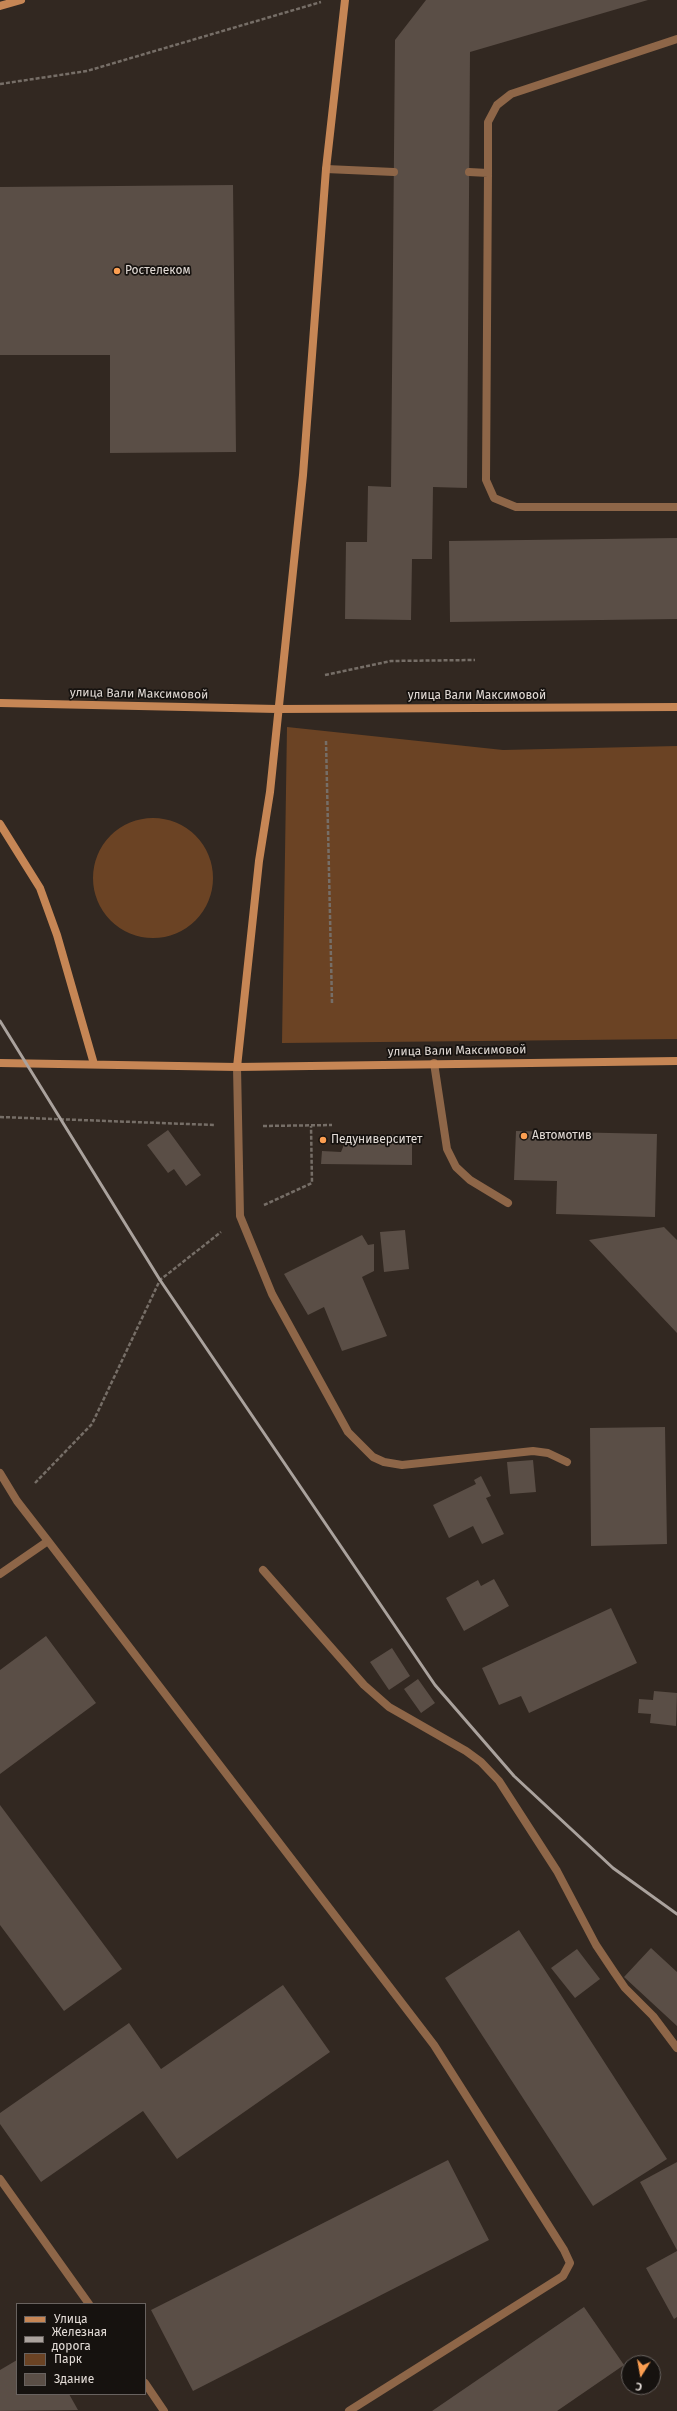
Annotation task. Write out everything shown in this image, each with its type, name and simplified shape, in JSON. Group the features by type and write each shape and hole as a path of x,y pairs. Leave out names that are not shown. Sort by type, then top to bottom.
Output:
{"main road":[{"path":"0,6 22,0"},
{"path":"238,1067 259,861 270,792 277,709 303,475 326,169 345,0"},
{"name":"улица Вали Максимовой","path":"0,703 277,709 677,707"},
{"path":"0,824 40,888 57,935 94,1064"},
{"name":"улица Вали Максимовой","path":"0,1064 238,1067 434,1063 677,1061"}],"lane":[{"path":"677,39 511,94 497,105 488,122 486,480 494,498 516,507 677,507"},
{"path":"326,169 394,172"},
{"path":"469,172 488,173"},
{"path":"434,1063 447,1150 456,1167 470,1180 508,1203"},
{"path":"238,1067 240,1216 272,1294 348,1432 373,1457 384,1462 402,1465 533,1451 548,1453 568,1462"},
{"path":"0,1473 18,1501 48,1541 434,2045 564,2250 570,2263 563,2276 349,2411"},
{"path":"0,1574 48,1541"},
{"path":"263,1570 364,1685 389,1707 481,1762 499,1781 557,1871 596,1945 610,1966 625,1988 653,2016 677,2048"},
{"path":"0,2178 88,2303"},
{"path":"146,2385 164,2411"}],"path":[{"path":"0,84 87,71 328,0"},
{"path":"325,675 391,661 475,660"},
{"path":"326,741 332,1003"},
{"path":"0,1117 239,1126 332,1125"},
{"path":"18,1501 92,1424 160,1280 240,1216 312,1183 311,1126"}],"green space":[{"path":"287,727 503,750 677,746 677,1039 282,1043"},
{"path":"153,818 165,819 176,823 186,828 195,836 203,845 208,855 212,866 212,890 208,901 203,911 195,920 186,928 176,933 165,937 153,938 141,937 130,933 120,928 111,920 103,911 98,901 94,890 93,878 94,866 98,855 103,845 111,836 120,828 130,823 141,819"}],"building":[{"path":"426,0 648,0 470,52 467,488 433,487 432,559 412,559 411,620 345,619 346,542 367,542 368,486 391,487 395,40"},
{"name":"Ростелеком","path":"233,185 236,452 110,453 110,355 0,355 0,187"},
{"path":"677,538 677,619 450,622 449,541"},
{"path":"168,1130 201,1175 186,1186 174,1169 168,1173 147,1145"},
{"path":"516,1131 657,1134 655,1217 556,1214 557,1181 514,1180"},
{"path":"348,1135 412,1135 412,1165 321,1164 322,1151 341,1152"},
{"path":"664,1227 677,1240 677,1333 589,1240"},
{"path":"405,1230 409,1269 384,1272 380,1232"},
{"path":"362,1235 368,1245 374,1244 374,1271 362,1277 387,1336 342,1351 324,1307 308,1315 284,1274"},
{"path":"665,1427 667,1544 591,1546 590,1428"},
{"path":"533,1460 536,1492 510,1494 507,1462"},
{"path":"481,1476 491,1496 486,1498 504,1534 482,1544 473,1526 449,1538 433,1505 476,1484 474,1480"},
{"path":"494,1579 509,1606 464,1631 446,1598 478,1580 481,1586"},
{"path":"611,1608 637,1663 529,1713 521,1696 499,1705 482,1668"},
{"path":"46,1636 96,1703 0,1774 0,1670"},
{"path":"392,1648 410,1676 389,1690 370,1662"},
{"path":"418,1679 435,1703 421,1713 404,1689"},
{"path":"654,1691 677,1693 676,1726 650,1723 651,1714 638,1713 639,1699 653,1700"},
{"path":"0,1805 122,1969 64,2011 0,1925"},
{"path":"519,1930 667,2159 593,2206 445,1978"},
{"path":"651,1948 677,1972 677,2026 624,1977"},
{"path":"577,1949 600,1979 575,1998 551,1968"},
{"path":"283,1985 330,2052 177,2159 143,2111 41,2182 0,2124 0,2113 129,2023 161,2069"},
{"path":"448,2160 489,2240 193,2391 151,2310"},
{"path":"677,2162 677,2250 640,2182"},
{"path":"677,2251 677,2317 674,2319 646,2268"},
{"path":"584,2307 621,2361 621,2367 557,2411 432,2411"},
{"path":"16,2361 16,2395 70,2395 78,2410 0,2411 0,2370"}],"railway":[{"path":"0,1021 160,1280 435,1685 514,1776 613,1868 677,1914"}],"place":[{"name":"Ростелеком","path":"117,271"},
{"name":"Автомотив","path":"524,1136"},
{"name":"Педуниверситет","path":"323,1140"}]}
